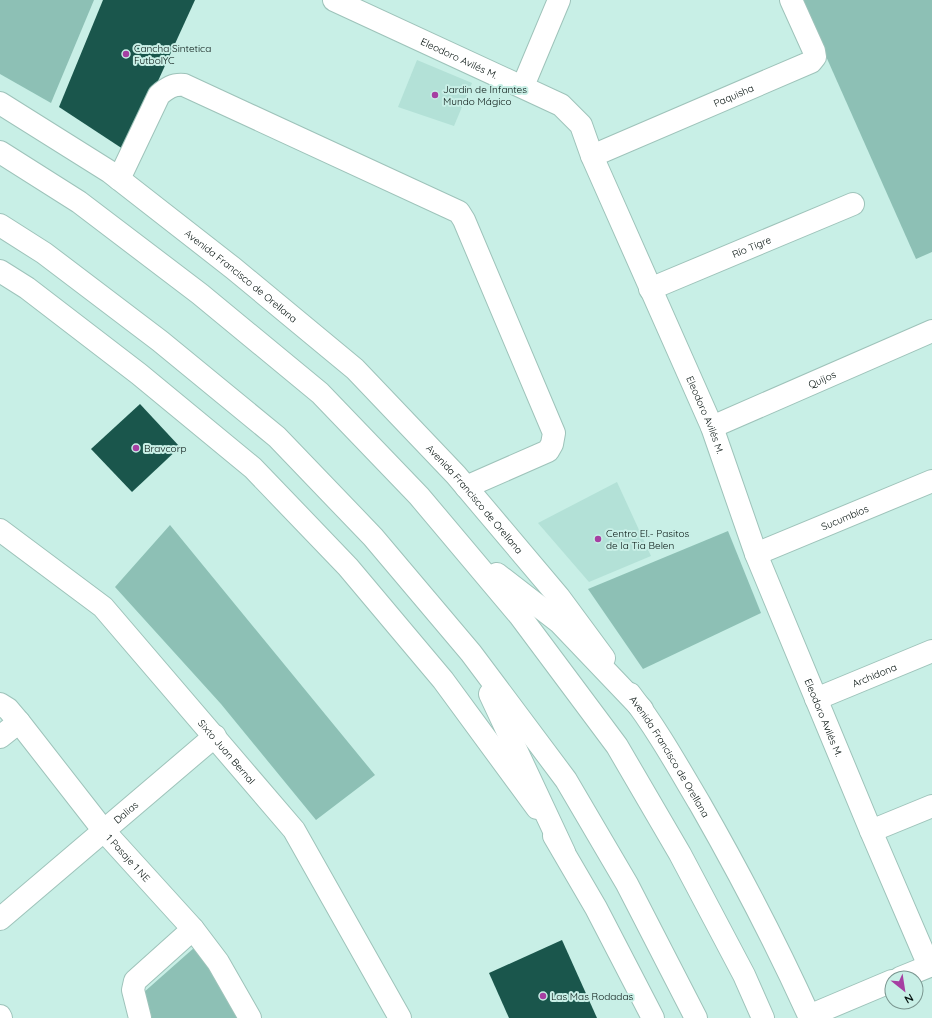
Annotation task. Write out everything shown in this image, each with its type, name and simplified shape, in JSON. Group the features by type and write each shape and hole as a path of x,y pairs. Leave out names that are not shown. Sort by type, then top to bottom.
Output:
{"main road":[{"name":"Eleodoro Avilés M.","path":"334,0 361,5 561,105 581,125 592,156 712,427 756,554 871,831 931,965"},
{"path":"523,86 559,0"},
{"name":"Paquisha","path":"592,156 811,62 815,57 814,52 791,0"},
{"path":"119,179 159,95 166,88 176,84 184,85 459,212 464,220 554,433 552,444 548,451 466,487"},
{"name":"Avenida Francisco de Orellana","path":"0,103 119,179 233,268 355,369 466,487 559,597 657,730 721,840 786,964 809,1017"},
{"path":"0,152 79,202 200,294 320,393 419,496 520,616 617,746 680,854 744,975 764,1018"},
{"name":"Río Tigre","path":"650,289 853,204"},
{"path":"0,225 44,253 154,336 276,437 373,537 471,653 566,780 627,884 696,1018"},
{"path":"0,271 27,288 138,374 253,468 348,567 443,680 536,805 596,908 654,1018"},
{"name":"Quijos","path":"712,427 932,331"},
{"name":"Sucumbíos","path":"756,554 932,481"},
{"name":"Sixto Juan Bernal","path":"0,530 103,607 294,830 400,1018"},
{"path":"462,547 559,622 642,709"},
{"name":"Archidona","path":"816,699 932,651"},
{"path":"471,653 564,852"},
{"name":"1 Pasaje 1 NE","path":"0,704 8,708 104,831 193,929 218,962 250,1018"},
{"path":"0,737 19,722"},
{"name":"Dalias","path":"0,920 215,736"},
{"path":"871,831 932,806"},
{"path":"140,1018 133,990 135,981 193,929"},
{"path":"919,970 931,965"},
{"path":"809,1017 884,985"}],"shaded area":[{"path":"0,0 94,0 51,103 0,74"},
{"path":"801,0 932,0 932,252 916,259"},
{"name":"Jardin de Infantes Mundo Mágico","path":"417,60 472,83 454,126 398,107"},
{"name":"Centro EI.- Pasitos de la Tia Belen","path":"617,482 651,556 589,582 538,523"},
{"path":"170,525 375,775 316,820 221,704 115,587"},
{"path":"728,531 761,613 643,669 588,589"},
{"path":"195,947 243,1018 150,1018 143,993"}],"building":[{"name":"Cancha Sintetica FutbolYC","path":"103,0 195,0 126,151 59,107"},
{"name":"Bravcorp","path":"140,404 180,447 132,492 91,449"},
{"name":"Las Mas Rodadas","path":"562,940 597,1018 509,1018 489,973"}],"place":[{"name":"Cancha Sintetica FutbolYC","path":"126,54"},
{"name":"Jardin de Infantes Mundo Mágico","path":"435,95"},
{"name":"Bravcorp","path":"136,448"},
{"name":"Centro EI.- Pasitos de la Tia Belen","path":"598,539"},
{"name":"Las Mas Rodadas","path":"543,996"}]}
